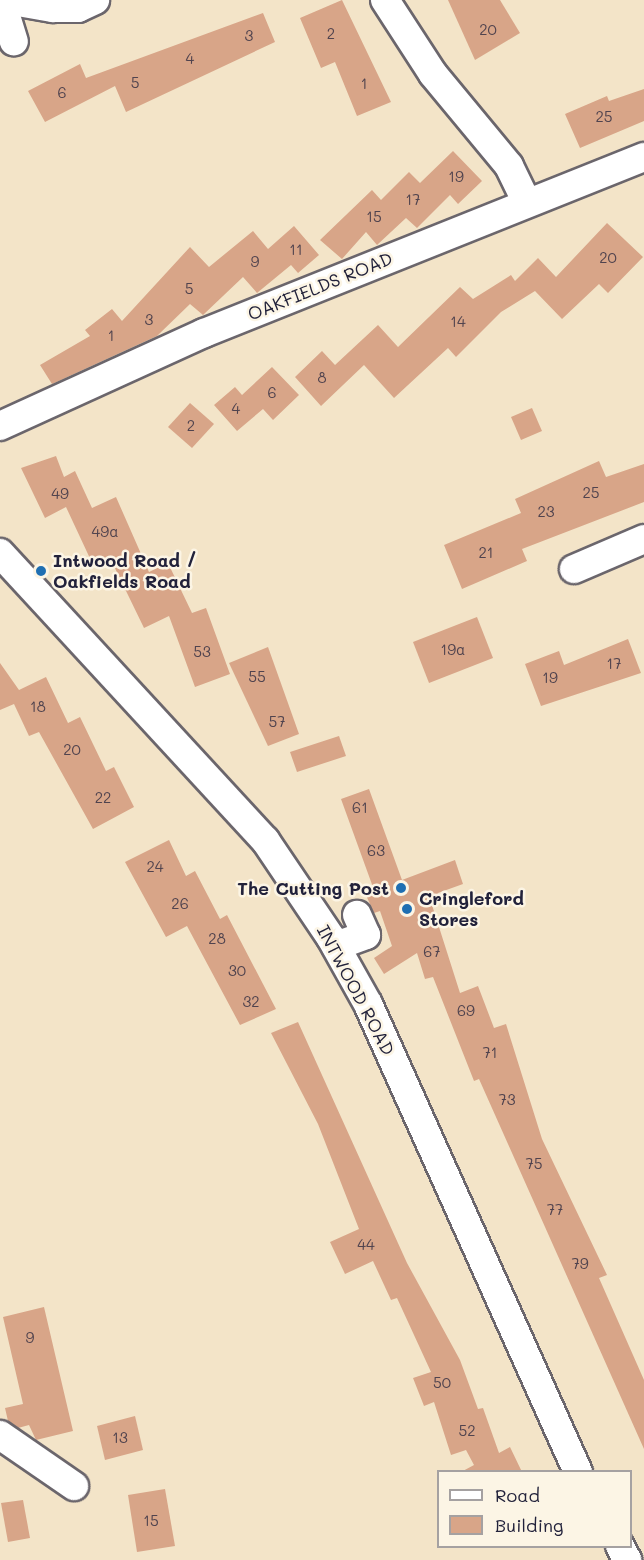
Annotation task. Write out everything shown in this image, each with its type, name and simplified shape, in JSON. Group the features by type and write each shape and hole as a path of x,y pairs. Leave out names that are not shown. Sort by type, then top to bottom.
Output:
{"street":[{"path":"14,41 2,3 18,2 78,8 96,0"},
{"path":"385,0 433,74 509,166 527,203"},
{"name":"OAKFIELDS ROAD","path":"0,426 204,333 644,157"},
{"path":"574,569 644,539"},
{"name":"INTWOOD ROAD","path":"0,554 265,840 336,946 377,1025 577,1470"},
{"path":"336,946 366,935 357,915"},
{"path":"0,1435 75,1486"}],"building":[{"path":"342,0 391,102 357,116 335,62 321,68 300,18"},
{"path":"448,0 500,0 520,33 475,60"},
{"path":"263,13 275,42 126,112 115,86 45,122 28,91 80,64 86,78"},
{"path":"644,89 644,121 580,148 565,114 607,96 609,101"},
{"path":"453,151 482,181 458,204 450,195 417,228 406,218 377,245 366,232 342,259 320,240 372,190 381,200 409,172 420,183"},
{"path":"607,223 643,257 608,293 599,284 562,319 535,291 501,312 456,357 448,348 394,398 364,365 321,406 295,377 322,351 335,365 378,325 398,347 460,287 473,299 511,275 515,281 538,258 556,277"},
{"path":"294,226 319,255 298,273 291,265 257,293 243,277 203,315 190,304 157,336 52,384 40,365 90,336 85,330 112,309 122,321 190,247 209,267 253,231 268,249"},
{"path":"272,367 299,395 273,420 263,409 237,431 214,405 235,387 242,395"},
{"path":"190,403 214,424 192,448 168,427"},
{"path":"532,408 542,431 521,440 511,417"},
{"path":"56,456 64,477 75,471 92,508 116,497 149,572 168,563 192,613 206,608 230,674 195,687 169,616 144,628 111,560 94,567 66,507 45,518 21,468"},
{"path":"599,461 606,477 644,464 644,502 522,549 527,561 462,589 444,545 521,513 515,499"},
{"path":"477,617 493,658 429,683 413,642"},
{"path":"628,639 641,673 541,706 525,664 559,651 564,665"},
{"path":"268,647 299,734 268,746 229,663"},
{"path":"0,663 19,690 46,677 68,723 80,717 106,771 114,767 134,807 93,829 39,732 29,736 14,704 0,710"},
{"path":"339,736 346,756 297,772 290,752"},
{"path":"369,789 402,880 455,860 463,884 438,893 442,901 432,905 460,993 478,986 494,1028 506,1024 542,1139 607,1275 599,1278 644,1380 644,1449 479,1079 474,1081 433,977 425,979 417,953 384,974 374,958 392,946 380,911 374,913 365,893 374,890 341,799"},
{"path":"169,840 186,876 195,871 220,919 227,915 276,1009 240,1025 187,926 166,937 125,862"},
{"path":"298,1022 407,1263 460,1360 478,1409 483,1408 499,1453 510,1447 521,1470 465,1470 474,1465 466,1450 451,1455 434,1402 424,1406 413,1378 431,1372 397,1298 391,1300 373,1261 345,1274 330,1242 359,1229 318,1124 271,1033"},
{"path":"44,1307 73,1431 36,1440 29,1425 18,1428 8,1421 5,1408 23,1404 3,1317"},
{"path":"135,1416 143,1450 105,1460 97,1426"},
{"path":"165,1489 175,1546 137,1552 128,1495"},
{"path":"23,1500 30,1538 8,1542 1,1503"}],"place":[{"name":"Intwood Road / Oakfields Road","path":"41,571"},
{"name":"The Cutting Post","path":"401,888"},
{"name":"Cringleford Stores","path":"407,909"}]}
